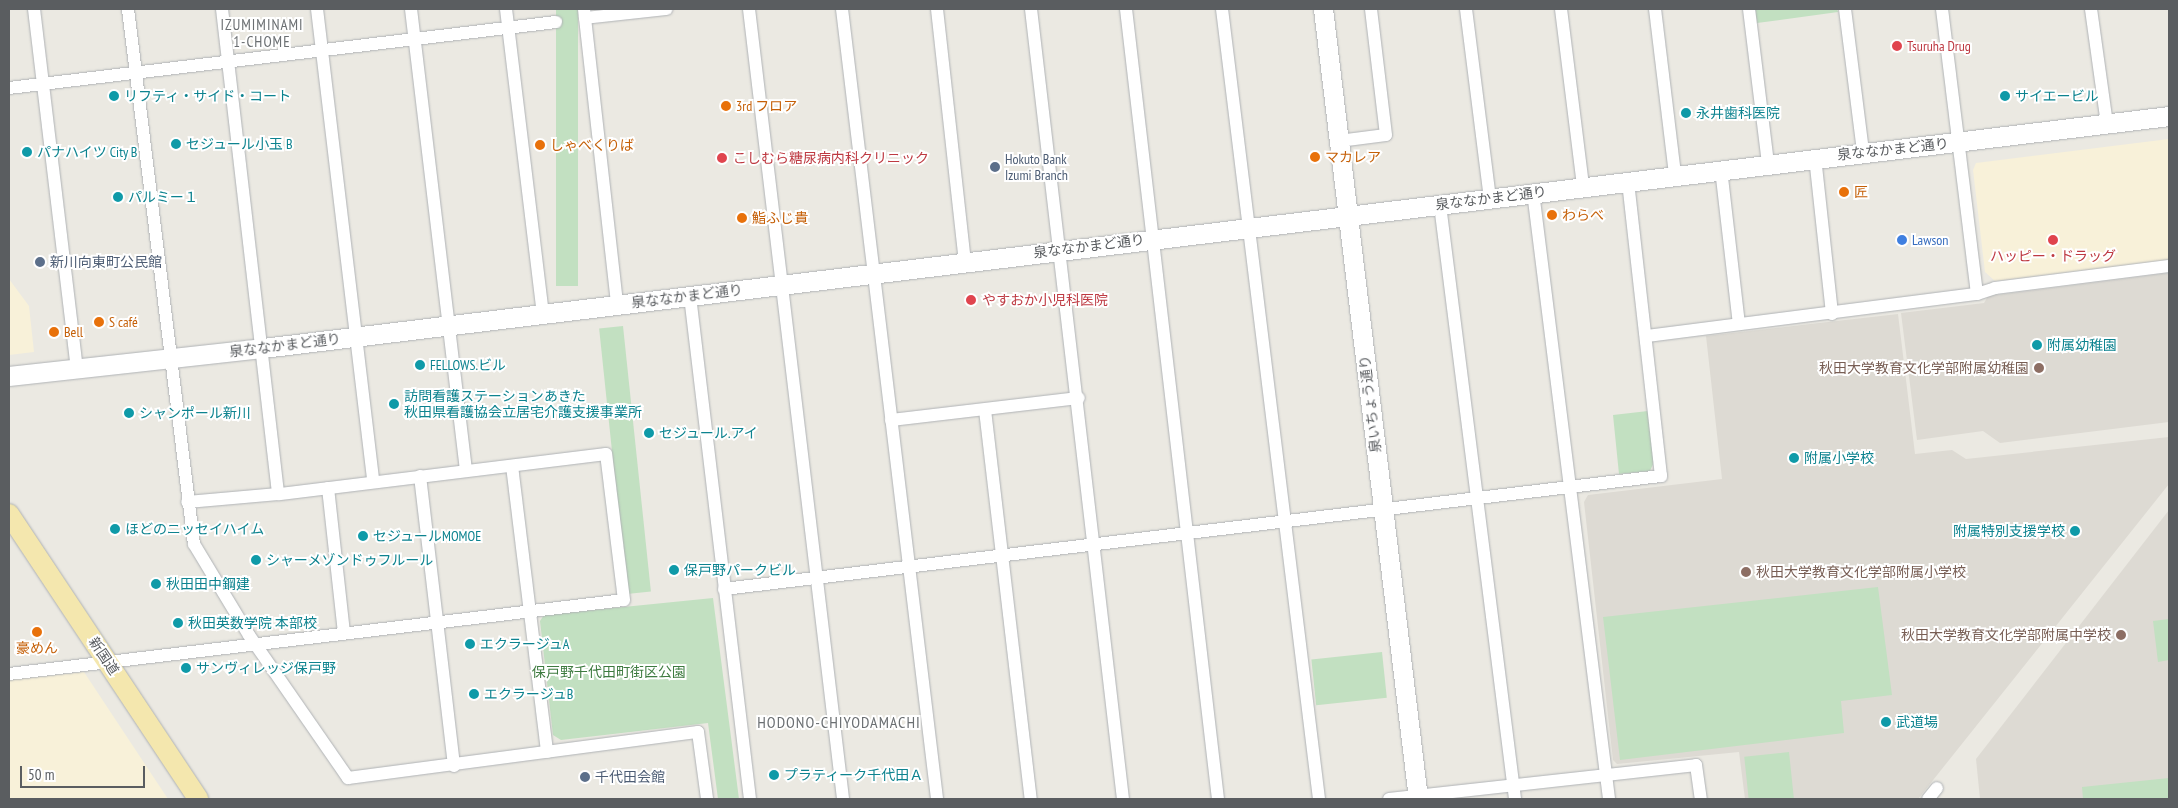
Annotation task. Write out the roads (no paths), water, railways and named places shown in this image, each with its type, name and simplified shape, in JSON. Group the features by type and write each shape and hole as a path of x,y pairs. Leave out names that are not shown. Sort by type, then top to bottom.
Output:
{"main road":[{"name":"新国道","path":"9,514 198,799"}],"street":[{"path":"34,9 77,369"},
{"path":"128,9 187,502 194,544 256,644 348,778 454,766 698,732 707,799"},
{"path":"222,9 263,348 278,494"},
{"path":"317,9 373,481"},
{"path":"411,9 466,471"},
{"path":"506,9 543,313"},
{"path":"617,305 584,13 659,9"},
{"path":"749,9 843,799"},
{"path":"842,9 937,799"},
{"path":"937,9 965,261"},
{"path":"1031,9 1079,398 1124,799"},
{"path":"1126,9 1218,799"},
{"path":"1222,9 1319,799"},
{"name":"泉いちょう通り","path":"1323,9 1417,798"},
{"path":"1340,141 1386,135 1371,9"},
{"path":"1466,9 1490,198"},
{"path":"1561,9 1583,186"},
{"path":"1655,9 1675,174"},
{"path":"1749,9 1768,163"},
{"path":"1845,9 1863,152"},
{"path":"1942,9 1960,142 1977,294"},
{"path":"2091,9 2106,124"},
{"path":"9,88 556,22"},
{"name":"泉ななかまど通り","path":"9,376 263,348 1061,248 1440,205 1675,174 2169,116"},
{"path":"1815,158 1832,314"},
{"path":"1721,169 1739,324"},
{"path":"724,589 1661,476 1647,336 1628,180"},
{"path":"1533,192 1609,799"},
{"path":"1440,205 1515,799"},
{"path":"1647,336 1832,314 1977,294 1995,288 2169,266"},
{"path":"690,296 750,799"},
{"path":"891,420 1079,398"},
{"path":"985,410 1031,799"},
{"path":"9,674 344,633 438,625 624,600 606,454 278,494 187,502"},
{"path":"512,466 547,752"},
{"path":"420,476 454,766"},
{"path":"328,488 344,633"},
{"path":"1388,799 1417,798 1513,784 1696,765 1701,799"},
{"path":"1928,799 1937,788"}],"place":[{"name":"Tsuruha Drug","path":"1897,46"},
{"name":"リフティ・サイド・コート","path":"114,96"},
{"name":"サイエービル","path":"2005,96"},
{"name":"3rd フロア","path":"726,106"},
{"name":"永井歯科医院","path":"1686,113"},
{"name":"セジュール小玉 B","path":"176,144"},
{"name":"しゃべくりば","path":"540,145"},
{"name":"パナハイツ City B","path":"27,152"},
{"name":"マカレア","path":"1315,157"},
{"name":"こしむら糖尿病内科クリニック","path":"722,158"},
{"name":"Hokuto Bank Izumi Branch","path":"995,167"},
{"name":"匠","path":"1844,192"},
{"name":"パルミー１","path":"118,197"},
{"name":"わらべ","path":"1552,215"},
{"name":"鮨ふじ貴","path":"742,218"},
{"name":"Lawson","path":"1902,240"},
{"name":"ハッピー・ドラッグ","path":"2053,240"},
{"name":"新川向東町公民館","path":"40,262"},
{"name":"やすおか小児科医院","path":"971,300"},
{"name":"S café","path":"99,322"},
{"name":"Bell","path":"54,332"},
{"name":"附属幼稚園","path":"2037,345"},
{"name":"FELLOWS.ビル","path":"420,365"},
{"name":"秋田大学教育文化学部附属幼稚園","path":"2039,368"},
{"name":"訪問看護ステーションあきた 秋田県看護協会立居宅介護支援事業所","path":"394,404"},
{"name":"シャンポール新川","path":"129,413"},
{"name":"セジュール.アイ","path":"649,433"},
{"name":"附属小学校","path":"1794,458"},
{"name":"ほどのニッセイハイム","path":"115,529"},
{"name":"附属特別支援学校","path":"2075,531"},
{"name":"セジュールMOMOE","path":"363,536"},
{"name":"シャーメゾンドゥフルール","path":"256,560"},
{"name":"保戸野パークビル","path":"674,570"},
{"name":"秋田大学教育文化学部附属小学校","path":"1746,572"},
{"name":"秋田田中鋼建","path":"156,584"},
{"name":"秋田英数学院 本部校","path":"178,623"},
{"name":"豪めん","path":"37,632"},
{"name":"秋田大学教育文化学部附属中学校","path":"2121,635"},
{"name":"エクラージュA","path":"470,644"},
{"name":"サンヴィレッジ保戸野","path":"186,668"},
{"name":"エクラージュB","path":"474,694"},
{"name":"武道場","path":"1886,722"},
{"name":"プラティーク千代田Ａ","path":"774,775"},
{"name":"千代田会館","path":"585,777"}],"district":[{"name":"IZUMIMINAMI 1-CHOME","path":"262,32"},
{"name":"HODONO-CHIYODAMACHI","path":"839,722"}],"park label":[{"name":"保戸野千代田町街区公園","path":"609,672"}]}
